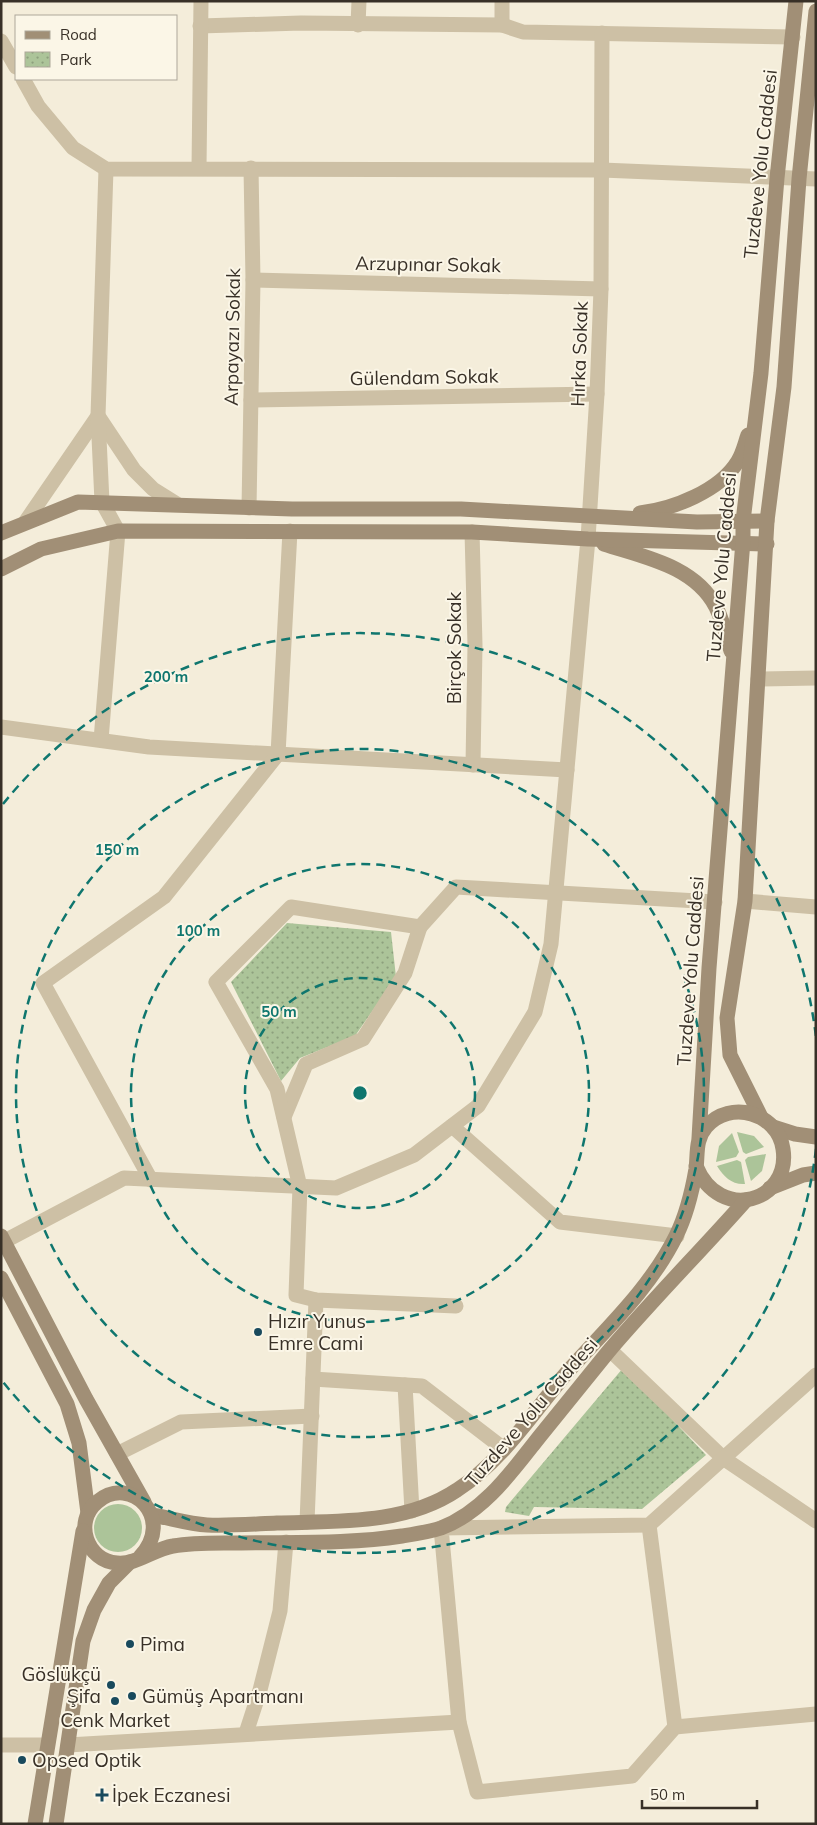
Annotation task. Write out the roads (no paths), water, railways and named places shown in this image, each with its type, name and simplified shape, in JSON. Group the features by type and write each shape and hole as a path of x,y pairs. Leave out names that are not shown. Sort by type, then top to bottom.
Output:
{"main road":[{"name":"Tuzdeve Yolu Caddesi","path":"699,1138 709,968 743,542 743,521 756,415 777,178 794,37 796,1"},
{"path":"761,1117 730,1054 727,1018 745,901 767,521 784,387 798,179 816,12"},
{"path":"590,517 658,511 718,482 738,461 756,415"},
{"path":"1,533 26,521 78,502 249,508 461,509 697,522 767,521"},
{"path":"1,569 41,549 118,531 472,532 588,539 767,544"},
{"path":"588,539 661,562 696,581 716,606 733,661"},
{"path":"769,1189 782,1170 784,1159 781,1142 773,1127 761,1117 747,1112 726,1114 707,1126 699,1138 695,1152 696,1166 701,1179 715,1193 733,1200 746,1200 803,1175 816,1173"},
{"path":"773,1127 795,1134 816,1137"},
{"name":"Tuzdeve Yolu Caddesi","path":"149,1510 205,1525 381,1518 412,1511 456,1491 481,1472 504,1449 653,1274 677,1236 690,1199 696,1166"},
{"name":"Tuzdeve Yolu Caddesi","path":"135,1559 171,1546 203,1543 376,1540 441,1528 466,1514 496,1490 610,1350 746,1200"},
{"path":"2,1240 149,1510 155,1526 153,1538 148,1548 109,1583 94,1610 83,1641 56,1824"},
{"path":"1,1278 67,1404 79,1443 86,1519 85,1536 90,1547 98,1556 108,1562 119,1564 135,1559"},
{"path":"35,1824 86,1519 99,1500 115,1493 127,1494 138,1498 149,1510"}],"street":[{"path":"199,168 201,1"},
{"path":"358,26 360,1"},
{"path":"502,1 502,25"},
{"path":"200,26 301,23 358,26 502,25 523,32 794,37"},
{"name":"Hırka Sokak","path":"2,1240 124,1178 336,1188 414,1155 478,1106 536,1012 551,944 590,517 601,289 602,33"},
{"path":"1,41 15,65"},
{"path":"24,80 38,106 73,148 106,169 602,170 816,179"},
{"name":"Arpayazı Sokak","path":"249,508 253,280 251,168"},
{"path":"101,740 118,531 102,502 98,416 106,169"},
{"name":"Arzupınar Sokak","path":"253,280 601,289"},
{"name":"Gülendam Sokak","path":"251,400 597,394"},
{"path":"98,416 134,470 152,489 177,504"},
{"path":"26,521 98,416"},
{"path":"151,1180 43,983 164,897 278,754 290,531"},
{"name":"Birçok Sokak","path":"472,532 475,645 473,765"},
{"path":"758,679 816,678"},
{"path":"1,727 149,747 567,770"},
{"path":"284,1118 306,1064 363,1040 405,973 420,927 456,887 715,902"},
{"path":"745,901 816,907"},
{"path":"420,927 291,907 216,982 277,1089 300,1187 296,1295 316,1300 456,1306"},
{"path":"452,1126 560,1222 677,1236"},
{"path":"307,1522 316,1300"},
{"path":"610,1350 723,1458 816,1521"},
{"path":"816,1375 649,1524 441,1528 459,1722 477,1792 632,1776 675,1727 816,1714"},
{"path":"313,1379 422,1386 504,1449"},
{"path":"405,1385 412,1511"},
{"path":"117,1454 181,1422 312,1416"},
{"path":"649,1524 675,1727"},
{"path":"246,1733 260,1690 280,1611 286,1542"},
{"path":"68,1744 459,1722"},
{"path":"1,1745 47,1744"}],"place":[{"name":"Hızır Yunus Emre Cami","path":"258,1332"},
{"name":"Pima","path":"130,1644"},
{"name":"Göslükçü Şifa","path":"111,1685"},
{"name":"Gümüş Apartmanı","path":"132,1696"},
{"name":"Cenk Market","path":"115,1701"},
{"name":"Opsed Optik","path":"22,1760"},
{"name":"İpek Eczanesi","path":"102,1795"}]}
